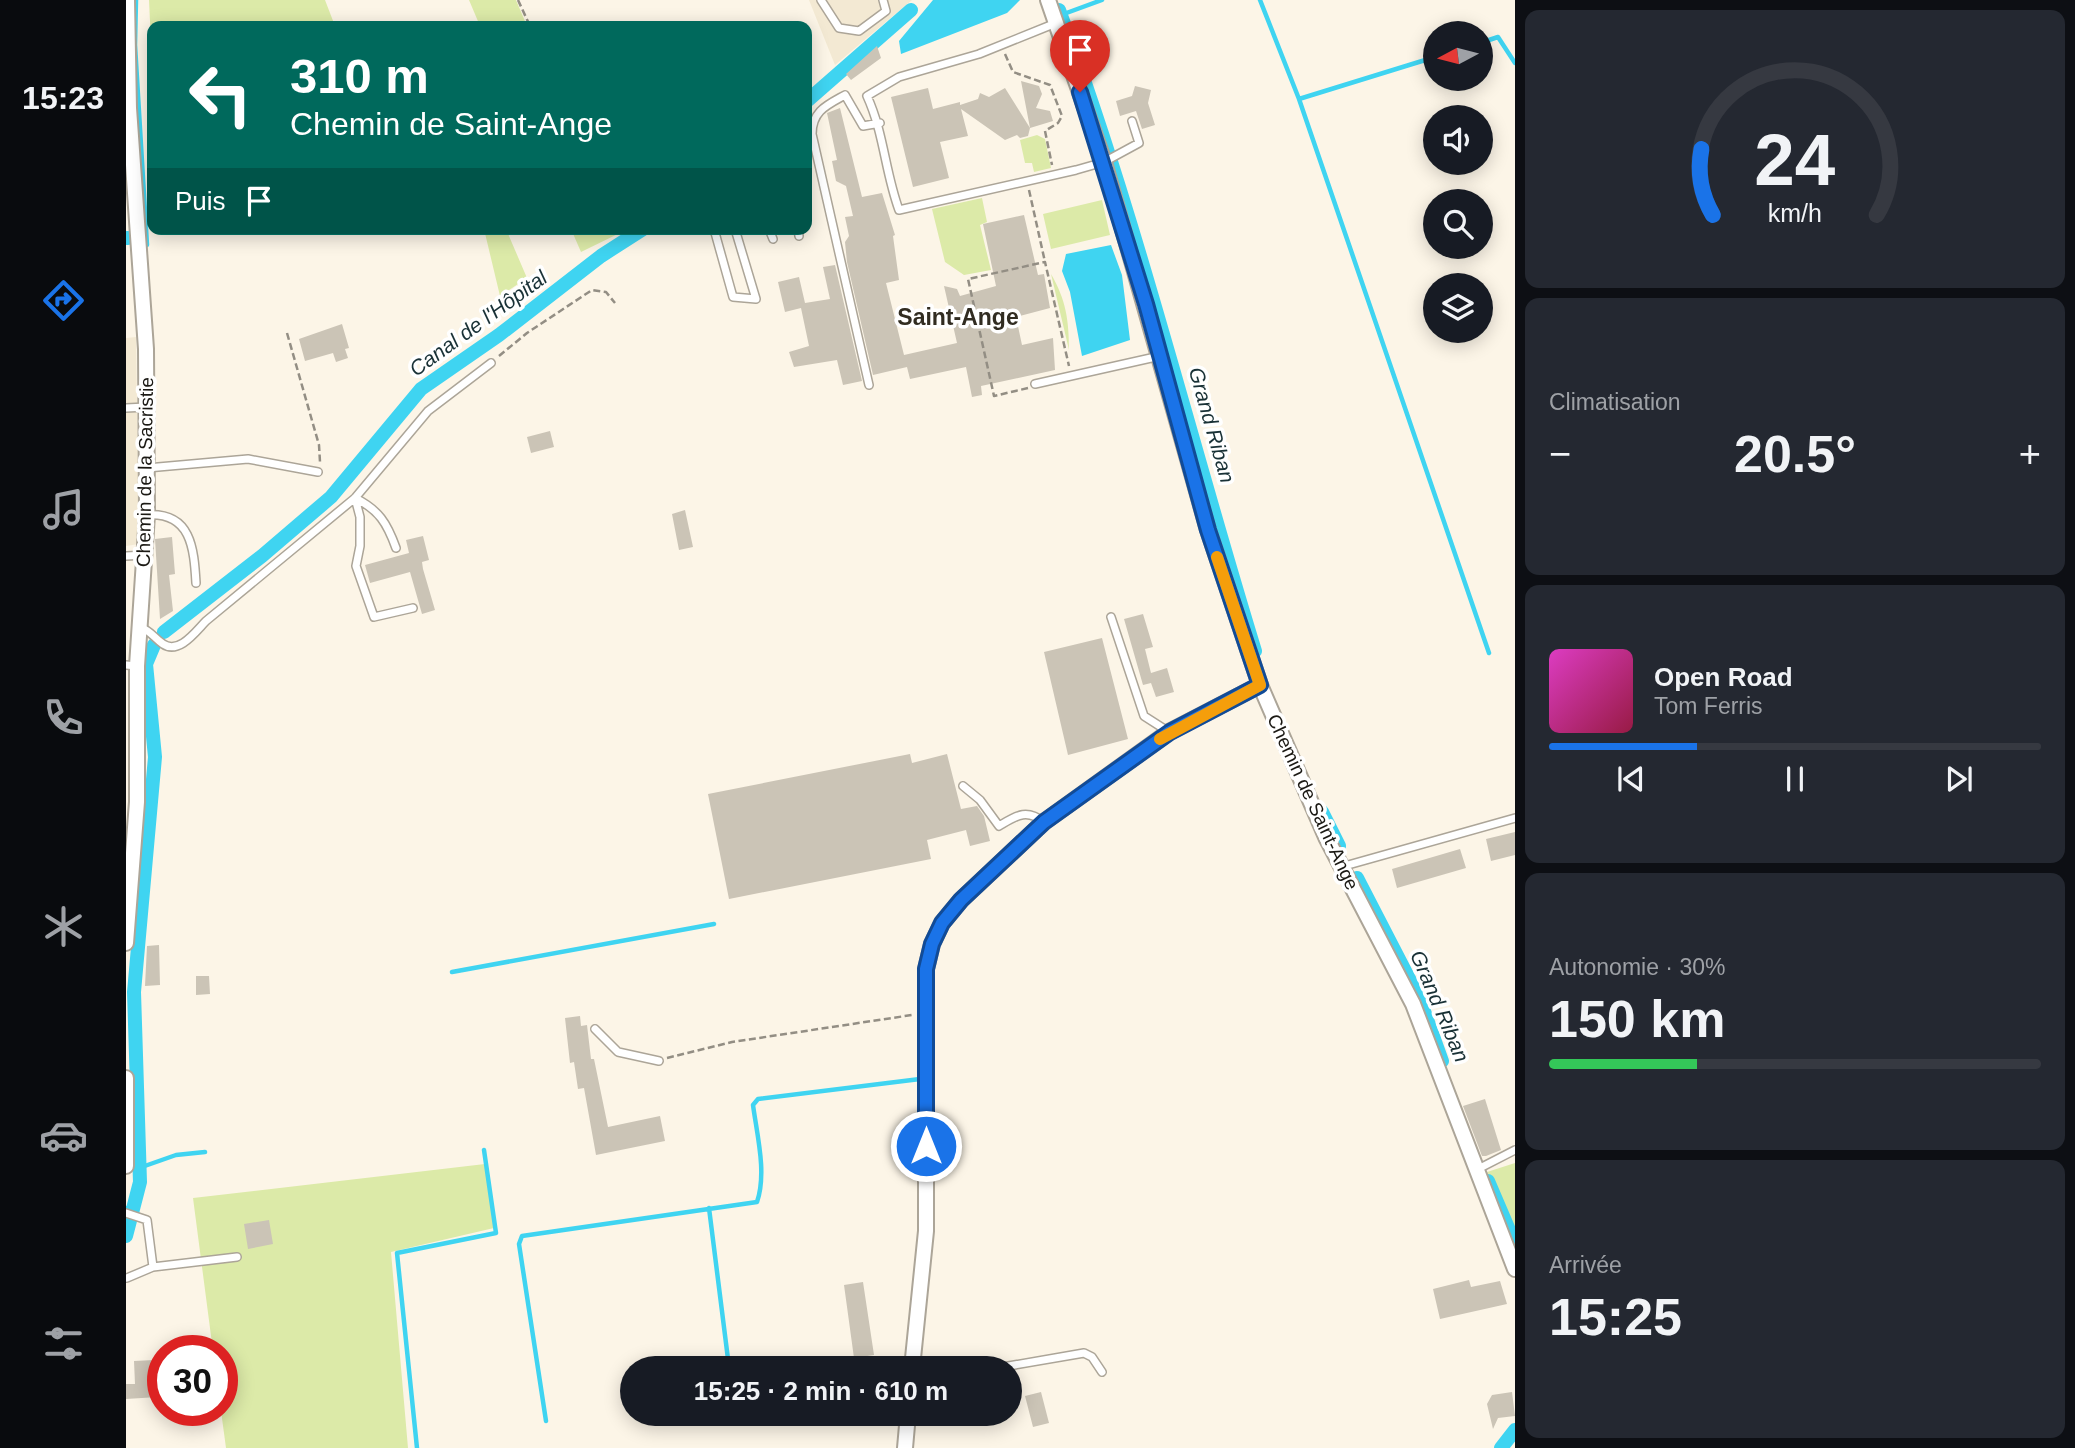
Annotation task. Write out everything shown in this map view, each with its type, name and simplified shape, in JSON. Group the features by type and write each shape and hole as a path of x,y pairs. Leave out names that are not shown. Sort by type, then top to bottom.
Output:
{"street":[{"name":"Chemin de la Sacristie","path":"126,943 137,802 131,666 140,627 147,515 146,349 129,108 127,0"},
{"name":"Chemin de Saint-Ange","path":"1048,0 1104,162 1208,530 1260,685 1298,778 1413,1004 1515,1269"},
{"path":"913,1356 926,1231 926,969 932,944 942,923 981,880 1044,822 1170,732 1260,685"},
{"path":"126,1078 126,1166"},
{"path":"905,1448 906,1426"}],"lane":[{"path":"821,0 839,28 859,31 886,10 883,0"},
{"path":"1056,23 1001,45 900,77 878,86 867,96 880,123 891,189 899,210 1104,162 1139,143 1132,121"},
{"path":"812,123 820,109 845,95 863,126 880,123"},
{"path":"812,148 869,385"},
{"path":"716,235 733,297 756,299 737,235"},
{"path":"771,235 773,239"},
{"path":"1035,384 1160,356"},
{"path":"140,627 150,631 166,646 174,647 187,641 206,621 355,498 428,411 491,363"},
{"path":"126,408 146,407"},
{"path":"147,468 248,458 318,471"},
{"path":"355,498 369,505 386,520 396,548"},
{"path":"355,498 360,517 360,546 356,566 374,617 413,608"},
{"path":"147,515 165,514 185,528 195,555 196,583"},
{"path":"126,556 145,555"},
{"path":"1111,617 1144,716 1170,732"},
{"path":"963,786 981,800 999,826 1020,813 1034,815 1044,822"},
{"path":"1341,867 1515,818"},
{"path":"595,1029 618,1052 659,1060"},
{"path":"1478,1169 1515,1150"},
{"path":"126,1213 147,1220 153,1267"},
{"path":"127,1278 153,1267 237,1256"},
{"path":"1022,1364 1084,1353 1092,1357 1102,1372"}],"path":[{"path":"518,0 528,21"},
{"path":"1001,45 1013,72 1050,85 1062,117 1045,131 1055,175"},
{"path":"1027,181 1071,376"},
{"path":"1035,384 994,396 968,279 1045,262"},
{"path":"491,363 527,333 592,290 606,292 615,303"},
{"path":"287,333 319,445 321,458 318,471"},
{"path":"659,1060 732,1042 926,1014"}],"shaded area":[{"path":"809,0 912,0 835,65"},
{"path":"136,337 139,544 126,546 126,338"}],"green space":[{"path":"149,0 325,0 333,21 150,21"},
{"path":"469,0 516,0 525,21 478,21"},
{"path":"1037,135 1045,139 1051,168 1034,172 1032,163 1025,163 1020,140"},
{"path":"982,198 987,222 980,225 991,270 964,275 945,262 932,209"},
{"path":"1102,200 1110,235 1051,249 1043,214"},
{"path":"485,235 509,235 527,278 500,296"},
{"path":"574,235 616,235 581,252"},
{"path":"1051,274 1066,310 1069,350"},
{"path":"1515,1163 1515,1243 1487,1172"},
{"path":"485,1164 494,1228 391,1252 408,1448 226,1448 223,1426 238,1426 238,1335 211,1335 193,1198"}],"water":[{"path":"933,0 1020,0 1007,13 901,54 899,41"},
{"path":"1111,245 1122,275 1130,340 1082,356 1070,292 1062,271 1066,254"}],"building":[{"path":"877,46 881,58 851,80 846,74"},
{"path":"1021,81 1039,86 1042,94 1036,108 1050,111 1053,121 1030,128"},
{"path":"1135,86 1151,90 1148,103 1155,125 1142,129 1136,111 1120,116 1116,101 1132,96"},
{"path":"928,88 933,109 978,99 980,93 989,97 1005,88 1030,128 1028,136 1020,138 1017,135 1005,140 961,109 968,136 940,142 949,178 913,187 891,97"},
{"path":"840,108 862,197 882,193 895,235 899,280 886,283 904,355 957,343 944,286 957,289 960,296 996,286 983,224 1024,215 1038,275 1044,274 1050,308 1016,317 1022,345 1053,338 1055,370 981,386 982,395 972,397 966,367 910,379 907,367 873,375 847,262 845,242 849,236 845,217 853,216 846,186 836,181 832,161 837,160 827,113"},
{"path":"835,265 862,381 843,385 837,360 794,367 789,352 809,346 801,308 785,312 778,282 799,277 805,303 830,299 823,267"},
{"path":"342,324 349,348 345,349 348,358 336,362 333,353 305,361 299,339"},
{"path":"550,431 554,447 531,453 527,437"},
{"path":"685,510 693,547 679,550 672,514"},
{"path":"423,536 429,560 422,562 423,569 435,610 422,614 410,572 370,583 365,565 409,553 406,540"},
{"path":"172,537 175,574 169,575 173,611 160,619 155,539"},
{"path":"1143,614 1153,647 1145,649 1151,673 1167,668 1174,692 1156,697 1151,683 1143,685 1124,619"},
{"path":"1102,638 1128,739 1068,755 1044,652"},
{"path":"910,754 912,763 947,754 961,809 977,806 984,816 990,841 970,846 966,830 927,840 931,859 729,899 708,794"},
{"path":"1515,832 1515,855 1491,861 1486,839"},
{"path":"1460,849 1466,868 1397,888 1392,869"},
{"path":"159,945 160,985 145,986 147,946"},
{"path":"196,976 209,976 210,994 196,995"},
{"path":"580,1016 581,1026 587,1025 591,1059 594,1059 608,1127 660,1116 665,1141 596,1155 584,1088 578,1089 574,1062 570,1063 565,1018"},
{"path":"1485,1099 1501,1150 1482,1156 1463,1106"},
{"path":"269,1220 273,1244 248,1249 244,1224"},
{"path":"1469,1280 1471,1287 1500,1281 1507,1304 1440,1319 1433,1289"},
{"path":"863,1282 874,1355 854,1356 844,1285"},
{"path":"147,1360 147,1398 126,1399 126,1384 135,1384 134,1361"},
{"path":"1041,1392 1049,1423 1033,1427 1025,1396"},
{"path":"1512,1392 1515,1416 1498,1418 1493,1429 1487,1404 1492,1395"}],"waterway":[{"path":"136,0 135,45 147,245"},
{"path":"1061,15 1102,0"},
{"path":"1260,0 1299,99 1423,61"},
{"name":"Canal de l'Hôpital","path":"812,97 911,10"},
{"name":"Grand Riban","path":"1059,10 1138,249 1255,651"},
{"path":"1493,39 1498,37 1515,63"},
{"path":"1299,99 1489,653"},
{"name":"Canal de l'Hôpital","path":"164,632 262,556 331,497 421,389 499,335 601,256 634,235"},
{"name":"Canal de l'Hôpital","path":"126,1236 140,1182 134,992 155,757 146,664 154,645"},
{"name":"Grand Riban","path":"1322,812 1339,846"},
{"name":"Grand Riban","path":"1357,878 1420,1000 1442,1061"},
{"path":"452,972 714,924"},
{"path":"546,1421 519,1244 522,1236 757,1202 761,1166 753,1105 758,1099 920,1079 920,1074"},
{"path":"417,1448 397,1253 496,1233 484,1150"},
{"path":"139,1168 176,1155 205,1152"},
{"name":"Grand Riban","path":"1488,1181 1515,1244"},
{"name":"Canal de l'Hôpital","path":"126,1208 134,1211"},
{"path":"709,1208 728,1356"},
{"name":"Grand Riban","path":"1501,1448 1515,1430"}],"slow traffic":[{"path":"1160,739 1260,685 1217,557"}],"district":[{"name":"Saint-Ange","path":"958,317"}],"route":[{"path":"926,1146 926,969 932,944 942,923 981,880 1054,814 1170,732 1260,685 1208,530 1146,304 1104,162 1080,92"}]}
